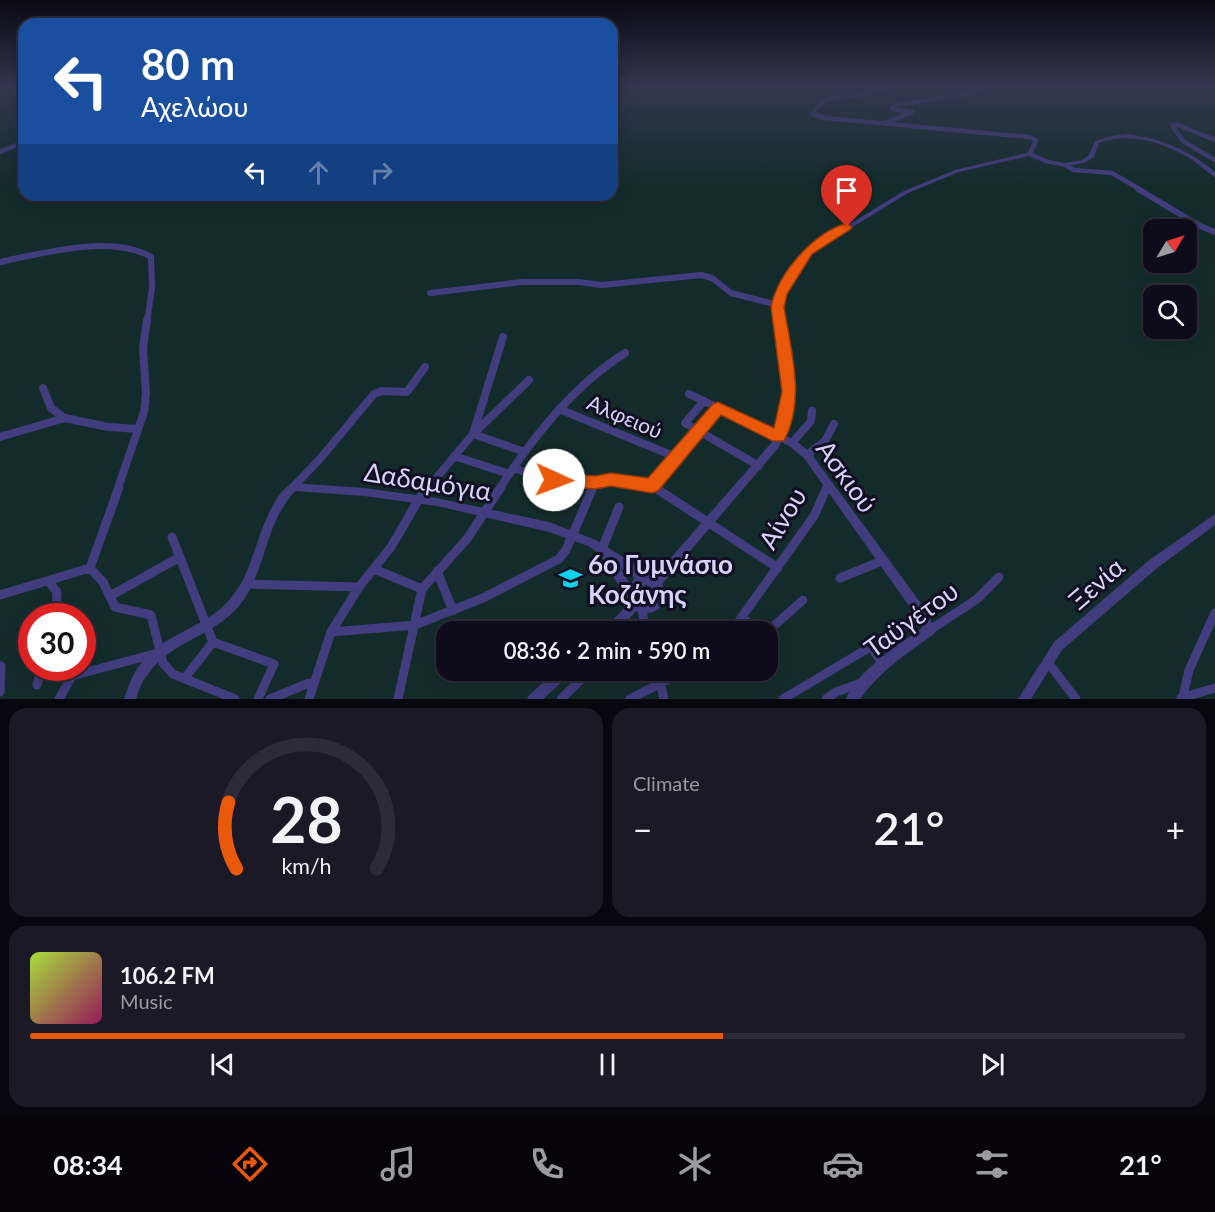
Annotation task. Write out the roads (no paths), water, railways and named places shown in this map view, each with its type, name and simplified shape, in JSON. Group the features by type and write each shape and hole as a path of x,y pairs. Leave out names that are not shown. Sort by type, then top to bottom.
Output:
{"street":[{"path":"833,119 1029,137 1036,140 1030,154"},
{"path":"886,123 896,119"},
{"path":"1215,140 1178,125 1172,125 1173,131 1179,137 1215,160"},
{"path":"1065,165 1090,158 1100,141 1135,138 1157,141 1178,149 1206,165 1215,175"},
{"path":"0,152 18,144"},
{"path":"642,621 635,584 652,582 759,466 779,437 787,410 790,386 782,346 778,305 783,290 807,252 924,183 963,170 1030,154 1074,170 1102,171 1116,175 1194,222 1215,232"},
{"path":"0,262 88,247 129,248 149,254 152,265 151,308 143,349 147,390 144,414 117,495 100,531 90,568"},
{"path":"430,293 522,282 579,282 602,285 700,275 712,278 731,293 778,305"},
{"path":"473,434 503,337"},
{"path":"398,699 422,589 467,539 511,471 559,409 603,367 625,353"},
{"path":"130,699 138,676 160,652 206,624 235,602 246,584 272,520 286,493 327,451 371,396 379,391 407,392 425,367"},
{"path":"309,699 331,632 359,587 391,547 419,499 473,434 529,380"},
{"path":"43,388 54,413 65,418 108,427 138,429"},
{"name":"Ασκιού","path":"689,394 792,442 807,455 930,630"},
{"path":"704,401 685,423 759,466"},
{"path":"652,486 718,408"},
{"name":"Αλφειού","path":"559,409 676,457"},
{"path":"792,442 811,421 812,411"},
{"path":"0,437 65,418"},
{"path":"807,455 825,441 834,424"},
{"path":"473,434 525,452"},
{"path":"454,456 554,480 595,483 611,479 652,486 778,568"},
{"path":"331,632 415,625 453,611 559,559 566,550 595,483"},
{"name":"Αίνου","path":"739,621 814,516 828,485"},
{"name":"Δαδαμόγια","path":"293,487 419,499 573,534 602,549 652,582"},
{"path":"620,507 602,549 637,603 651,607 659,601 660,592 652,582"},
{"name":"Ξενία","path":"1024,699 1058,646 1152,565 1215,519"},
{"path":"172,537 213,642 274,664 258,699"},
{"path":"110,596 180,557"},
{"path":"840,578 882,561"},
{"path":"0,595 90,568"},
{"path":"90,568 99,575 118,609 146,612 151,615 163,663 173,674 235,699"},
{"path":"374,569 422,589"},
{"path":"437,571 453,611"},
{"name":"Ταϋγέτου","path":"852,699 863,682 883,664 977,600 999,577"},
{"path":"48,581 57,592 57,603"},
{"path":"246,584 359,587"},
{"path":"778,622 803,600"},
{"path":"620,621 637,603"},
{"path":"1215,613 1189,670 1181,698 1215,688"},
{"path":"742,616 748,621"},
{"path":"783,699 922,616"},
{"path":"184,679 213,642"},
{"path":"871,646 883,664"},
{"path":"59,699 72,676 160,652"},
{"path":"1047,661 1076,699"},
{"path":"0,692 1,666"},
{"path":"37,685 38,681"},
{"path":"533,699 554,681"},
{"path":"561,699 580,681"},
{"path":"659,681 664,699"},
{"path":"630,699 666,681"},
{"path":"826,699 836,692 863,682"},
{"path":"270,699 309,683"}],"place":[{"name":"6ο Γυμνάσιο Κοζάνης","path":"570,579"}]}
